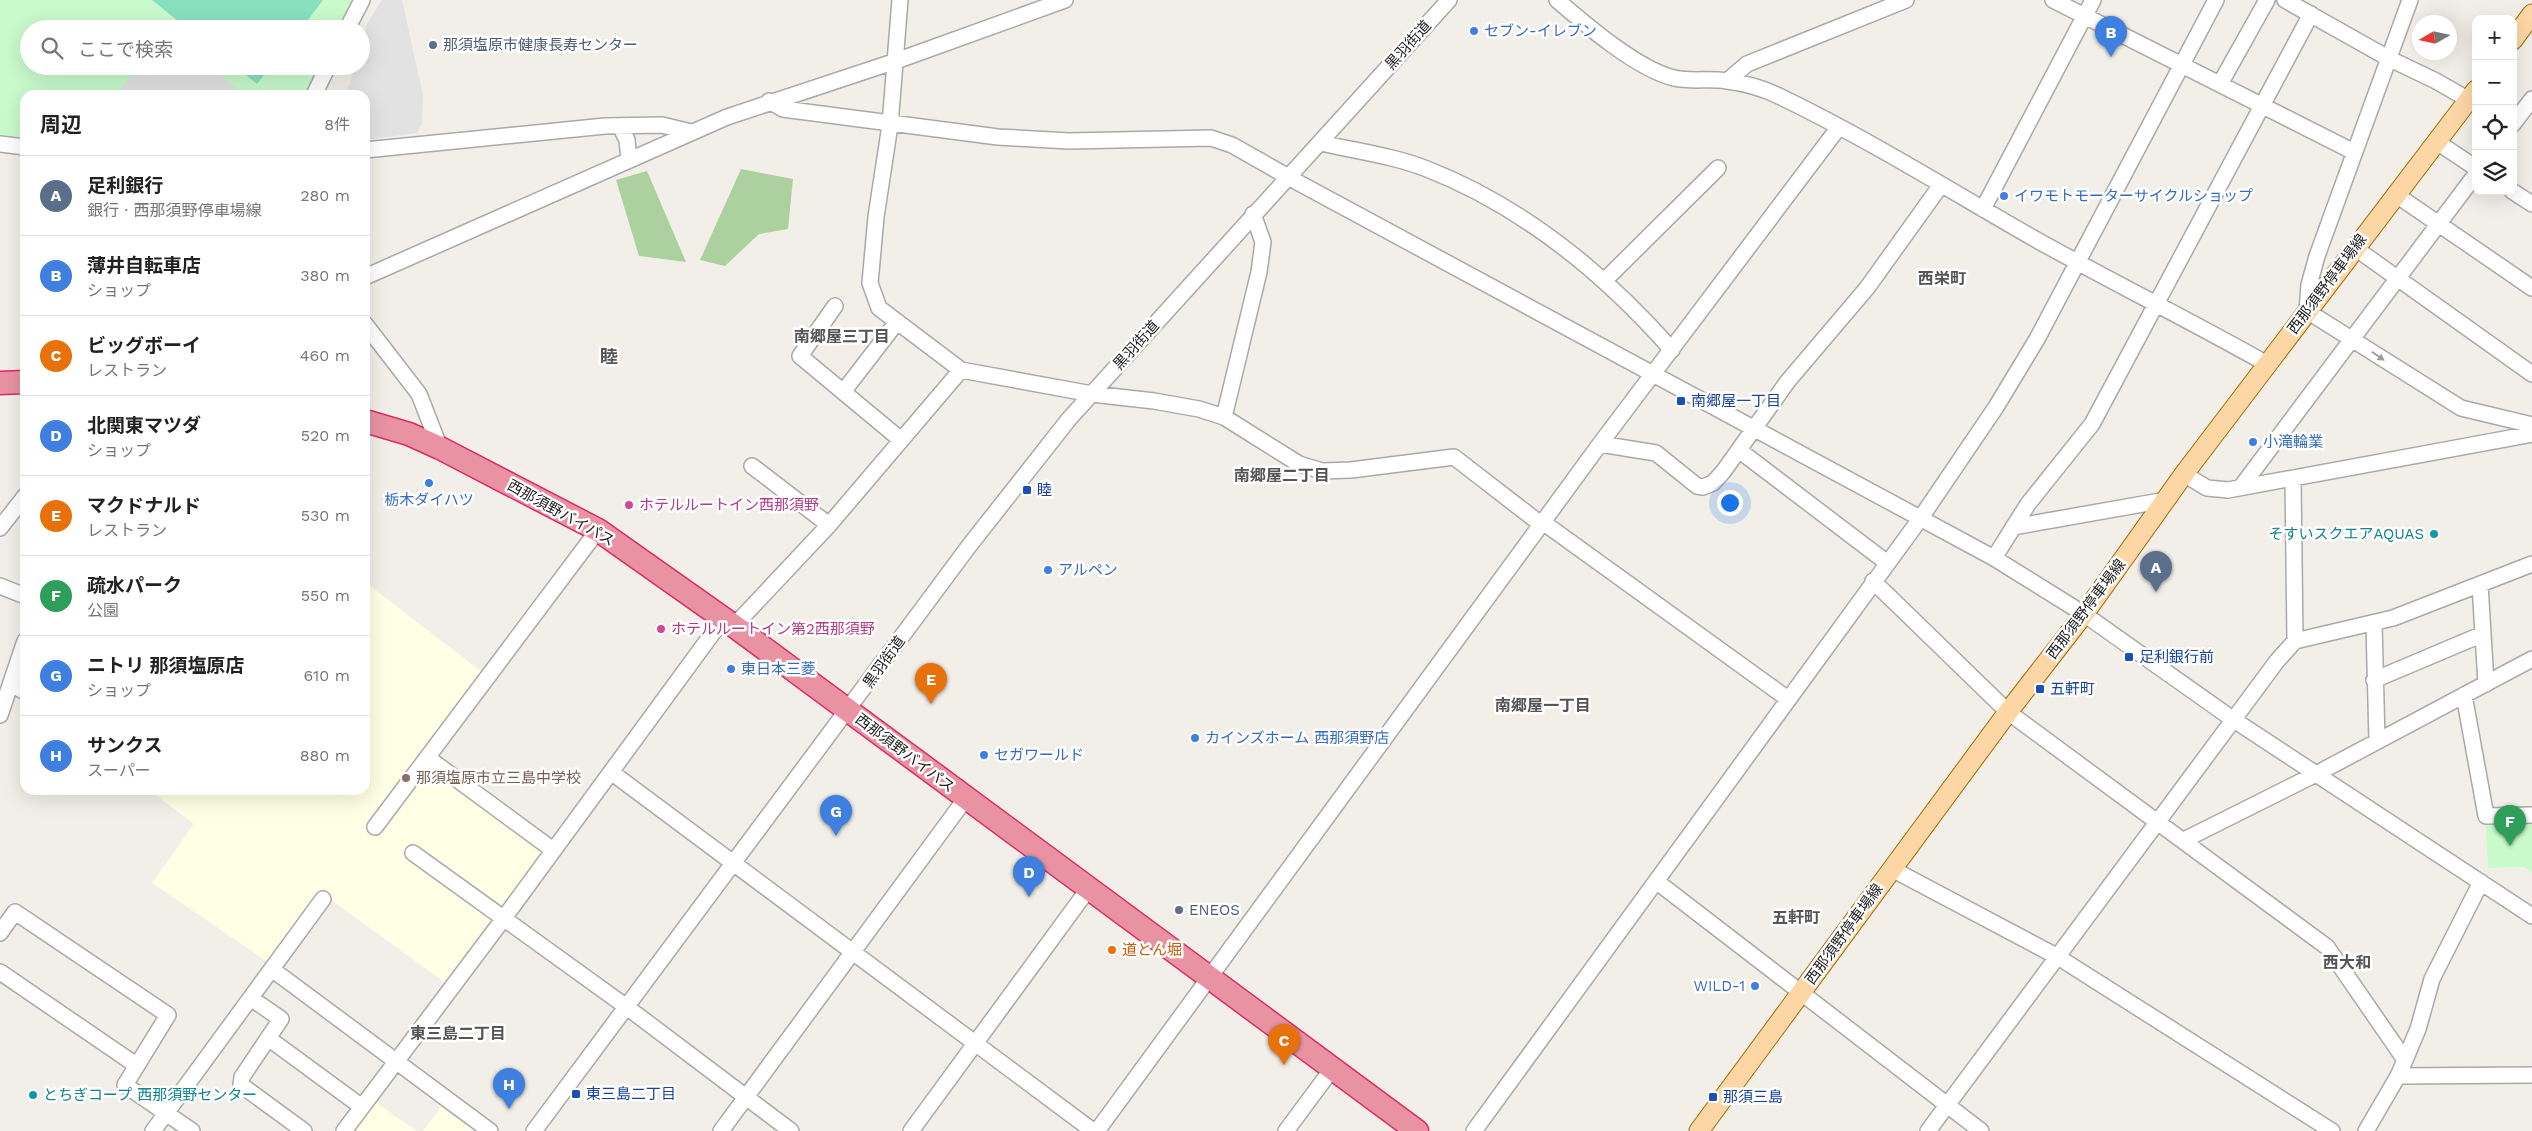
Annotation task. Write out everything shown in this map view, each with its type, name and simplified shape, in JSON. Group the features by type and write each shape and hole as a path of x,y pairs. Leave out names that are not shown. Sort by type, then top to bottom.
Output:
{"highway":[{"path":"0,383 20,382"},
{"name":"西那須野バイパス","path":"370,422 409,434 440,448 598,530 729,622 1417,1131"}],"main road":[{"path":"2517,35 2531,17"},
{"name":"西那須野停車場線","path":"1699,1131 2008,712 2084,614 2184,474 2472,95"}],"street":[{"path":"352,20 362,0"},
{"path":"900,0 890,125 876,217 870,283 879,308 962,370 1092,394 1154,401 1199,409 1224,417 1299,464 1322,471 1351,470 1454,458 1788,699"},
{"path":"370,275 691,132 769,101 896,61 1065,0"},
{"name":"黒羽街道","path":"534,1131 628,1008 974,539 1069,419 1449,0"},
{"path":"1557,0 1602,37 1652,68 1682,79 1727,81 1779,96 1840,127 2077,262 2267,364"},
{"path":"1727,81 1747,64 1906,0"},
{"path":"2052,0 2354,152"},
{"path":"1982,209 2093,0"},
{"path":"1474,1131 1886,562 1920,519 2010,386 2216,0"},
{"path":"2220,84 2267,0"},
{"path":"2285,0 2388,58 2436,81 2472,95"},
{"path":"2410,0 2354,152 2311,277 2307,311 2461,408 2532,425"},
{"path":"1994,558 2013,527 2061,461 2092,424 2311,14"},
{"path":"316,90 324,75"},
{"path":"2517,119 2532,98"},
{"path":"769,101 783,109 890,125 998,137 1069,141 1211,138 1232,144 1287,177 1994,558 2084,614 2234,720 2532,916"},
{"path":"370,150 620,126 662,125 691,132"},
{"path":"620,126 628,140 629,160"},
{"path":"1098,1131 1600,444 1840,127"},
{"path":"2437,142 2472,165"},
{"path":"1321,143 1425,168 1453,180 1524,219 1580,259 1605,280 1636,310 1672,350"},
{"path":"0,144 20,146"},
{"path":"1605,280 1718,168"},
{"path":"2242,487 2472,179"},
{"path":"1600,444 1656,453 1698,486 1703,487 1713,483 1740,451 1788,381 1867,288 1941,185"},
{"path":"2395,194 2532,288"},
{"path":"2517,194 2532,204"},
{"path":"1224,417 1259,272 1263,242 1253,214"},
{"path":"2355,248 2532,374"},
{"path":"835,306 800,356 901,440"},
{"path":"842,392 897,322"},
{"path":"370,330 419,394 440,448"},
{"path":"344,1131 611,772 729,622 829,525 962,370"},
{"path":"2184,474 2207,488 2228,490 2532,434"},
{"path":"1740,451 1886,562"},
{"path":"752,466 829,525"},
{"path":"2294,479 2295,641"},
{"path":"2013,527 2166,500"},
{"path":"0,528 20,502"},
{"path":"375,826 598,530"},
{"path":"1928,1131 2277,661 2295,641 2374,624 2532,564"},
{"path":"1873,581 2008,712 2327,947 2405,1060"},
{"path":"2480,584 2486,684"},
{"path":"0,586 20,594"},
{"path":"2374,624 2377,742"},
{"path":"2374,680 2483,634"},
{"path":"0,715 20,656"},
{"path":"2184,840 2316,774 2532,659"},
{"path":"11,684 20,689"},
{"path":"2464,695 2486,816 2532,815"},
{"path":"428,758 553,850"},
{"path":"611,772 1093,1131"},
{"path":"721,1131 966,798"},
{"path":"413,854 628,1008 791,1131"},
{"path":"1892,869 2058,957 2332,1131"},
{"path":"1656,881 1946,1106 1981,1131"},
{"path":"2366,1131 2398,1076 2418,1029 2432,979 2481,882"},
{"path":"912,1131 1089,888"},
{"path":"153,1131 252,999 323,899"},
{"path":"0,933 15,912 168,1015 125,1084 192,1131"},
{"path":"273,970 490,1131"},
{"path":"0,972 136,1064"},
{"path":"252,999 281,1019 242,1077 241,1085 304,1131"},
{"path":"268,1038 362,1108"},
{"path":"1286,1131 1332,1069"},
{"path":"2398,1076 2532,1075"}],"shaded area":[{"path":"382,0 402,0 423,95 422,124 417,133 370,139 370,90 348,90 352,75 370,75 370,20"},
{"path":"132,75 220,75 238,90 119,90"},
{"name":"那須塩原市立三島中学校","path":"370,586 492,680 430,765 547,852 447,984 323,894 271,964 152,883 194,824 156,795 370,795"},
{"path":"372,1100 417,1131 348,1131"},
{"path":"441,1107 474,1131 423,1131"}],"green space":[{"path":"0,0 353,0 343,20 20,20 20,75 316,75 308,90 20,90 20,137 0,135"},
{"path":"152,0 323,0 308,20 177,20"},
{"path":"246,75 264,75 257,84"},
{"path":"741,169 793,179 788,229 759,234 725,266 700,260"},
{"path":"647,171 686,262 639,256 616,180"},
{"path":"2532,823 2532,873 2524,867 2488,868 2486,825"}],"place":[{"name":"セブン-イレブン","path":"1474,31"},
{"name":"那須塩原市健康長寿センター","path":"433,45"},
{"name":"薄井自転車店","path":"2111,57"},
{"name":"イワモトモーターサイクルショップ","path":"2004,196"},
{"name":"南郷屋一丁目","path":"1681,401"},
{"name":"小滝輪業","path":"2253,442"},
{"name":"栃木ダイハツ","path":"429,483"},
{"name":"睦","path":"1027,490"},
{"name":"ホテルルートイン西那須野","path":"629,505"},
{"name":"そすいスクエアAQUAS","path":"2434,534"},
{"name":"アルペン","path":"1048,570"},
{"name":"足利銀行","path":"2156,592"},
{"name":"ホテルルートイン第2西那須野","path":"661,629"},
{"name":"足利銀行前","path":"2129,657"},
{"name":"東日本三菱","path":"731,669"},
{"name":"五軒町","path":"2040,689"},
{"name":"マクドナルド","path":"931,704"},
{"name":"カインズホーム 西那須野店","path":"1195,738"},
{"name":"セガワールド","path":"984,755"},
{"name":"那須塩原市立三島中学校","path":"406,778"},
{"name":"ニトリ 那須塩原店","path":"836,836"},
{"name":"疏水パーク","path":"2510,846"},
{"name":"北関東マツダ","path":"1029,897"},
{"name":"ENEOS","path":"1179,910"},
{"name":"道とん堀","path":"1112,950"},
{"name":"WILD-1","path":"1755,986"},
{"name":"ビッグボーイ","path":"1284,1065"},
{"name":"東三島二丁目","path":"576,1094"},
{"name":"とちぎコープ 西那須野センター","path":"33,1095"},
{"name":"那須三島","path":"1713,1097"},
{"name":"サンクス","path":"509,1109"}],"district":[{"name":"西栄町","path":"1942,278"},
{"name":"南郷屋三丁目","path":"842,336"},
{"name":"睦","path":"609,357"},
{"name":"南郷屋二丁目","path":"1282,475"},
{"name":"南郷屋一丁目","path":"1543,705"},
{"name":"五軒町","path":"1796,917"},
{"name":"西大和","path":"2347,962"},
{"name":"東三島二丁目","path":"458,1033"}]}
